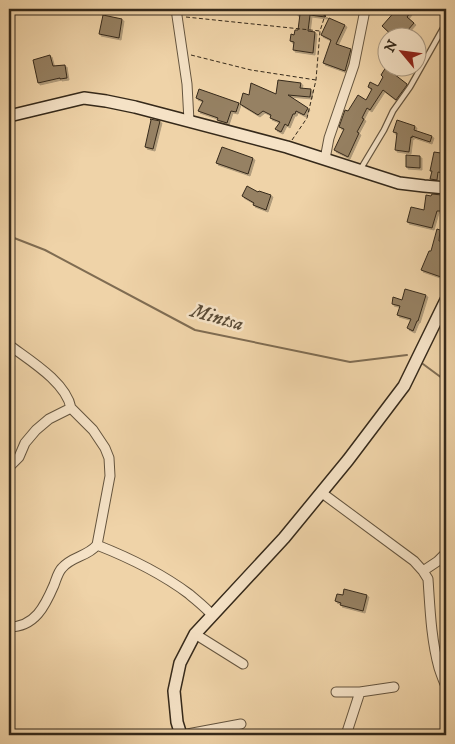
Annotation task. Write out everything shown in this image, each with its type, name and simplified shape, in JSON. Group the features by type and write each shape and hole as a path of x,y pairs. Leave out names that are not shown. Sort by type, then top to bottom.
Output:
{"street":[{"path":"325,159 329,138 354,65 364,9"},
{"path":"177,13 187,84 188,121"},
{"path":"9,116 84,98 135,107 287,147 399,183 446,188"},
{"path":"242,724 182,735 177,722 174,692 180,663 195,634 284,538 322,493 404,386 446,300"},
{"path":"9,345 48,375 64,392 70,401 71,408 92,430 105,448 109,458 110,476 97,545 87,554 71,560 61,568 42,609 34,619 14,627 9,627"},
{"path":"9,467 19,457 25,443 36,430 49,419 71,408"},
{"path":"322,493 414,561 423,571 428,579 437,661 446,686"},
{"path":"97,545 144,565 186,592 212,615"},
{"path":"423,571 446,553"},
{"path":"195,634 243,664"},
{"path":"336,692 360,692 394,687"},
{"path":"346,735 360,692"}],"lane":[{"path":"359,171 446,23"}],"path":[{"path":"287,147 307,118 316,80 320,31 327,9"},
{"path":"177,13 320,31"},
{"path":"183,53 251,70 316,80"}],"building":[{"path":"297,9 310,9 326,16 310,15 308,31 315,32 313,53 293,50 294,42 290,41 291,34 294,35 295,30 298,30 300,14 296,14"},
{"path":"397,9 413,9 407,17 414,23 410,28 384,28 382,26"},
{"path":"103,15 122,19 119,38 99,34"},
{"path":"329,18 345,25 336,44 351,49 345,71 323,63 331,40 321,35"},
{"path":"50,55 53,66 65,65 67,78 38,83 33,60"},
{"path":"382,78 399,78 407,84 396,100 383,90 370,110 367,108 357,132 359,133 348,157 334,150 344,129 339,127 345,110 348,111 358,95 366,100 372,89 368,87 370,82 378,86"},
{"path":"278,80 301,83 300,88 311,89 310,97 288,95 308,108 304,115 296,111 288,126 285,124 281,132 275,129 280,122 270,118 271,115 263,111 258,115 240,104 243,93 249,95 251,83 276,94"},
{"path":"199,89 239,103 236,112 231,111 227,123 198,111 203,101 196,98"},
{"path":"150,119 160,121 153,149 145,147"},
{"path":"397,120 415,126 414,130 432,136 430,142 412,136 409,152 395,150 397,133 393,132"},
{"path":"441,136 446,136 443,173 438,172 437,180 430,179 434,152 441,153"},
{"path":"222,147 253,158 248,174 216,163"},
{"path":"406,155 420,156 420,168 406,167"},
{"path":"247,186 258,192 271,195 266,210 253,205 254,203 242,196"},
{"path":"432,194 442,195 441,211 437,211 432,228 407,222 411,207 424,210 426,195 431,196"},
{"path":"437,229 440,230 439,241 446,242 444,256 446,257 446,263 441,277 421,270 429,251 431,251"},
{"path":"405,289 426,295 413,331 407,328 411,319 397,315 400,306 392,304 393,297 402,300"},
{"path":"344,589 367,595 363,611 340,605 341,603 335,601 337,594 343,595"}],"waterway":[{"name":"Mintsa","path":"9,236 45,250 195,330 350,362 407,355"},
{"name":"Mintsa","path":"423,364 446,381"}]}
